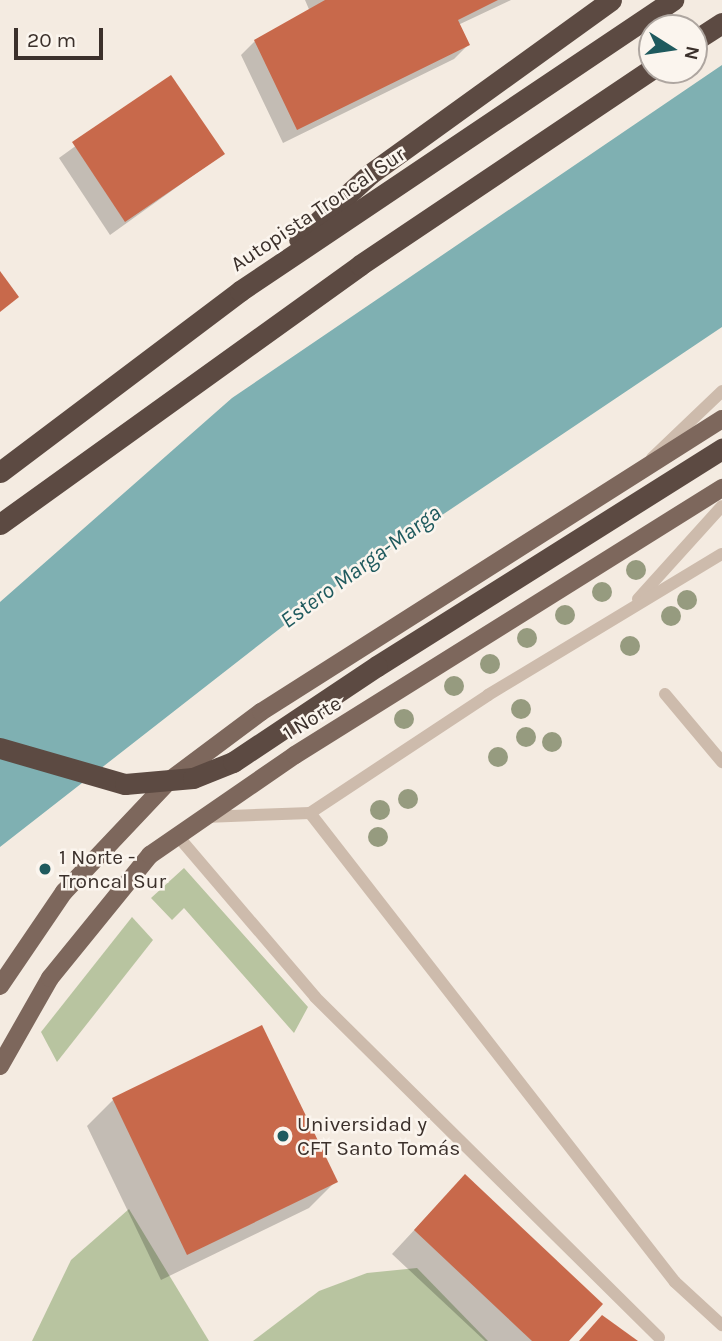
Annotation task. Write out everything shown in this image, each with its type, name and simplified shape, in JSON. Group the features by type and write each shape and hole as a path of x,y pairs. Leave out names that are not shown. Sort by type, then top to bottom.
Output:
{"highway":[{"path":"240,291 370,174 611,0"},
{"name":"Autopista Troncal Sur","path":"0,472 240,291 673,0"},
{"path":"0,524 360,265 638,78"},
{"path":"0,748 125,784 193,779 233,762 377,666 722,449"}],"main road":[{"name":"1 Norte","path":"0,986 64,892 170,780 261,712 722,419"},
{"name":"1 Norte","path":"0,1066 50,978 120,888 176,834 722,488"}],"lane":[{"path":"636,474 722,391"},
{"path":"628,610 722,506"},
{"path":"198,818 310,813 628,610 722,554"},
{"path":"665,694 722,762"},
{"path":"310,813 675,1282 722,1325"},
{"path":"176,834 314,997 659,1338"}],"green space":[{"path":"184,868 308,1007 294,1033 184,908 172,920 151,898"},
{"path":"132,917 153,940 57,1062 41,1032"},
{"path":"129,1209 209,1341 32,1341 71,1260"},
{"path":"417,1268 488,1341 253,1341 319,1291 367,1273"}],"water":[{"name":"Estero Marga-Marga","path":"722,65 722,327 323,595 0,847 0,602 232,398 694,84 708,84 708,75"}],"building":[{"path":"325,0 498,0 458,20 470,45 297,130 254,40"},
{"path":"171,75 225,154 125,222 72,142"},
{"path":"0,271 19,297 0,312"},
{"path":"262,1025 338,1182 187,1255 112,1098"},
{"path":"465,1174 603,1304 569,1341 532,1341 414,1230"},
{"path":"602,1315 638,1341 579,1341"}],"place":[{"name":"1 Norte - Troncal Sur","path":"45,869"},
{"name":"Universidad y CFT Santo Tomás","path":"283,1136"}]}
